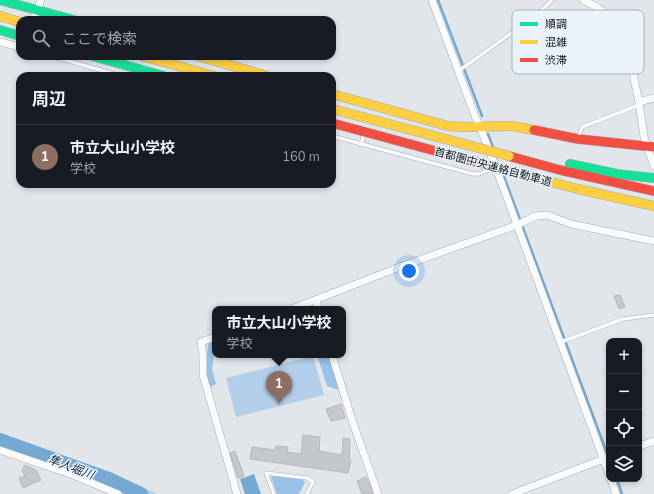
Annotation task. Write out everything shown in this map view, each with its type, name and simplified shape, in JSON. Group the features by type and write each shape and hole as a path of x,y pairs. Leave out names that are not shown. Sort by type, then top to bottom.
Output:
{"main road":[{"path":"0,0 59,16"},
{"path":"0,16 16,21"},
{"path":"0,30 16,35"},
{"path":"106,60 150,72"},
{"path":"156,60 200,72"},
{"path":"208,60 240,72"},
{"path":"336,95 448,126 512,126 578,138 650,147"},
{"name":"首都圏中央連絡自動車道","path":"336,110 409,130 509,154 560,170 654,191"},
{"name":"首都圏中央連絡自動車道","path":"336,124 578,189 654,206"},
{"path":"509,154 617,174 654,178"}],"street":[{"path":"34,16 41,0"},
{"path":"432,0 496,168 560,343 606,458 512,494"},
{"path":"583,0 601,10"},
{"path":"0,42 16,46"},
{"path":"634,74 644,137 650,147 654,166"},
{"path":"639,103 654,98"},
{"path":"300,306 536,216 547,215 571,224 654,241"},
{"path":"316,300 317,306"},
{"path":"212,338 202,342 203,375 237,494"},
{"path":"333,358 352,420 378,494"},
{"path":"642,445 654,441"},
{"path":"0,450 73,475 118,494"},
{"path":"612,482 616,494"}],"lane":[{"path":"541,10 552,0"},
{"path":"458,70 512,33"},
{"path":"65,60 107,72"},
{"path":"111,72 115,60"},
{"path":"578,138 582,127 639,103"},
{"path":"361,144 371,105"},
{"path":"336,137 472,174 479,174 496,168"},
{"path":"560,343 623,319 654,316"},
{"path":"274,494 266,473 307,478 313,482 307,494"}],"shaded area":[{"path":"212,342 212,358 214,358 212,369 216,384 209,388 205,368 209,343"},
{"path":"305,358 314,358 324,395 236,417 226,378"},
{"path":"318,358 329,358 339,390 327,386"},
{"path":"0,433 102,470 157,494 145,494 111,479 0,439"},
{"path":"0,443 69,467 137,494 127,494 92,479 0,446"},
{"path":"254,474 261,494 245,494 240,479"},
{"path":"271,477 302,479 305,482 299,494 277,494"}],"building":[{"path":"620,295 625,307 619,309 614,296"},
{"path":"341,404 345,418 331,421 326,409"},
{"path":"303,435 320,437 319,451 342,455 343,438 350,439 349,460 351,460 348,473 250,459 252,447 275,450 276,446 288,447 287,452 301,454"},
{"path":"235,451 244,476 238,478 230,453"},
{"path":"25,465 36,470 41,480 23,488 19,478 25,476 22,470"},
{"path":"366,477 373,494 362,494 357,481"}],"waterway":[{"path":"438,0 482,116"},
{"path":"488,134 493,147"},
{"path":"503,174 606,451"},
{"name":"隼人堀川","path":"0,440 109,479 141,494"},
{"path":"618,482 622,494"}],"traffic: fast":[{"path":"0,0 59,16"},
{"path":"0,30 16,35"},
{"path":"106,60 150,72"},
{"path":"570,164 617,174 654,178"}],"traffic: slow":[{"path":"0,16 16,21"},
{"path":"156,60 200,72"},
{"path":"212,60 253,72"},
{"path":"336,95 448,126 512,126 534,130"},
{"path":"336,110 509,156"},
{"path":"517,173 578,189 654,206"}],"traffic: jam":[{"path":"336,124 517,173"},
{"path":"534,130 578,139 654,147"},
{"path":"509,156 560,170 654,191"}],"place":[{"name":"市立大山小学校","path":"279,404"}]}
